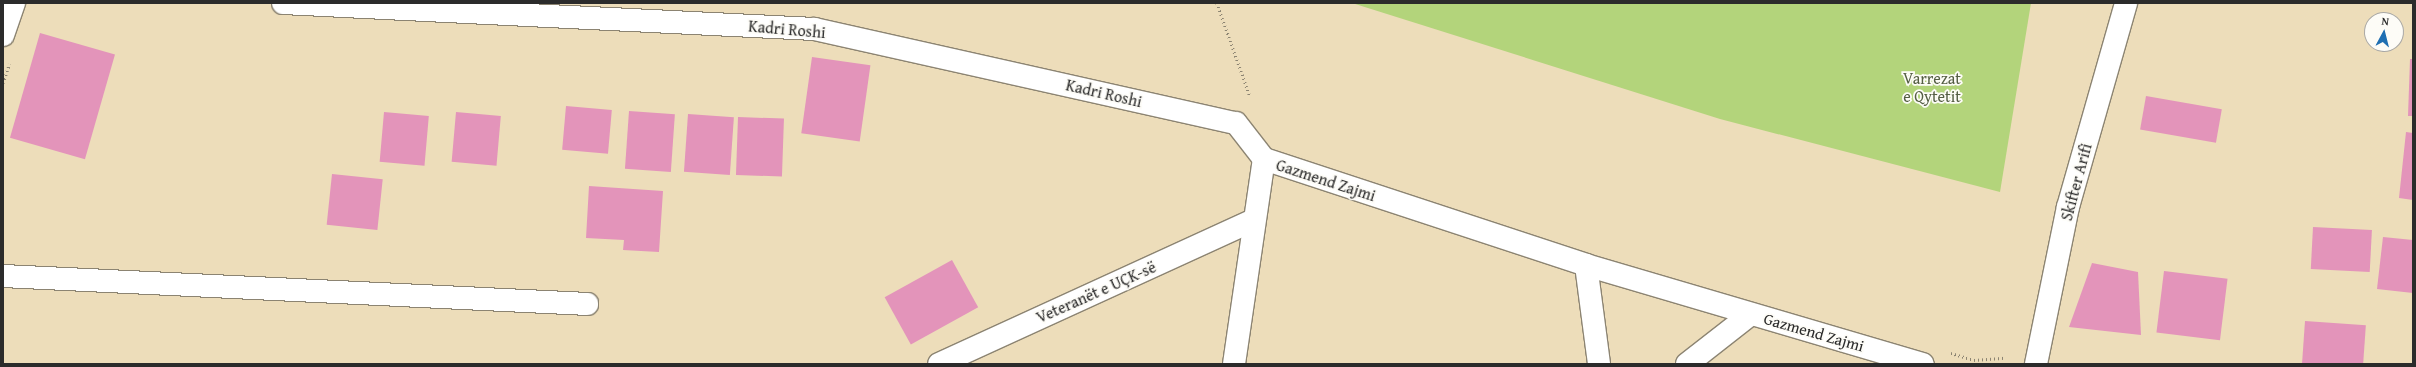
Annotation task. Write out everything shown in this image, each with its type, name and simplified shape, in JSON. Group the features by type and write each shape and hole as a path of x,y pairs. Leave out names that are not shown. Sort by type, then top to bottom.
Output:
{"street":[{"path":"3,35 14,3"},
{"name":"Kadri Roshi","path":"283,3 814,29 1236,123 1264,159"},
{"name":"Skifter Arifi","path":"2036,364 2068,207 2126,3"},
{"name":"Gazmend Zajmi","path":"1234,364 1253,220 1264,159 1586,265 1923,364"},
{"name":"Veteranët e UÇK-së","path":"939,364 1253,220"},
{"path":"1586,265 1599,364"},
{"path":"3,276 587,304"},
{"name":"Gazmend Zajmi","path":"1687,364 1751,314"}],"path":[{"path":"1217,3 1251,98"},
{"path":"1944,350 1974,360 2004,359 2009,353"}],"green space":[{"name":"Varrezat e Qytetit","path":"1352,3 2031,3 2000,192 1720,119"}],"building":[{"path":"40,33 115,54 85,159 10,138"},
{"path":"812,57 870,65 860,141 801,133"},
{"path":"2410,59 2413,59 2413,116 2408,116"},
{"path":"2146,96 2222,109 2216,143 2140,129"},
{"path":"566,106 612,110 608,154 562,150"},
{"path":"629,111 675,114 671,172 625,169"},
{"path":"384,112 429,116 424,166 380,162"},
{"path":"456,112 501,116 496,166 452,162"},
{"path":"688,114 734,117 730,175 684,172"},
{"path":"738,117 784,119 782,177 736,175"},
{"path":"2406,132 2413,133 2413,200 2399,198"},
{"path":"332,174 383,179 377,230 327,225"},
{"path":"589,186 663,191 659,252 623,250 624,240 586,238"},
{"path":"2313,227 2372,230 2370,272 2311,269"},
{"path":"2383,237 2413,240 2413,293 2377,289"},
{"path":"952,260 978,307 911,345 885,297"},
{"path":"2092,263 2138,272 2141,335 2069,327"},
{"path":"2164,271 2228,279 2220,340 2156,333"},
{"path":"2305,321 2366,325 2363,364 2302,364"}]}
